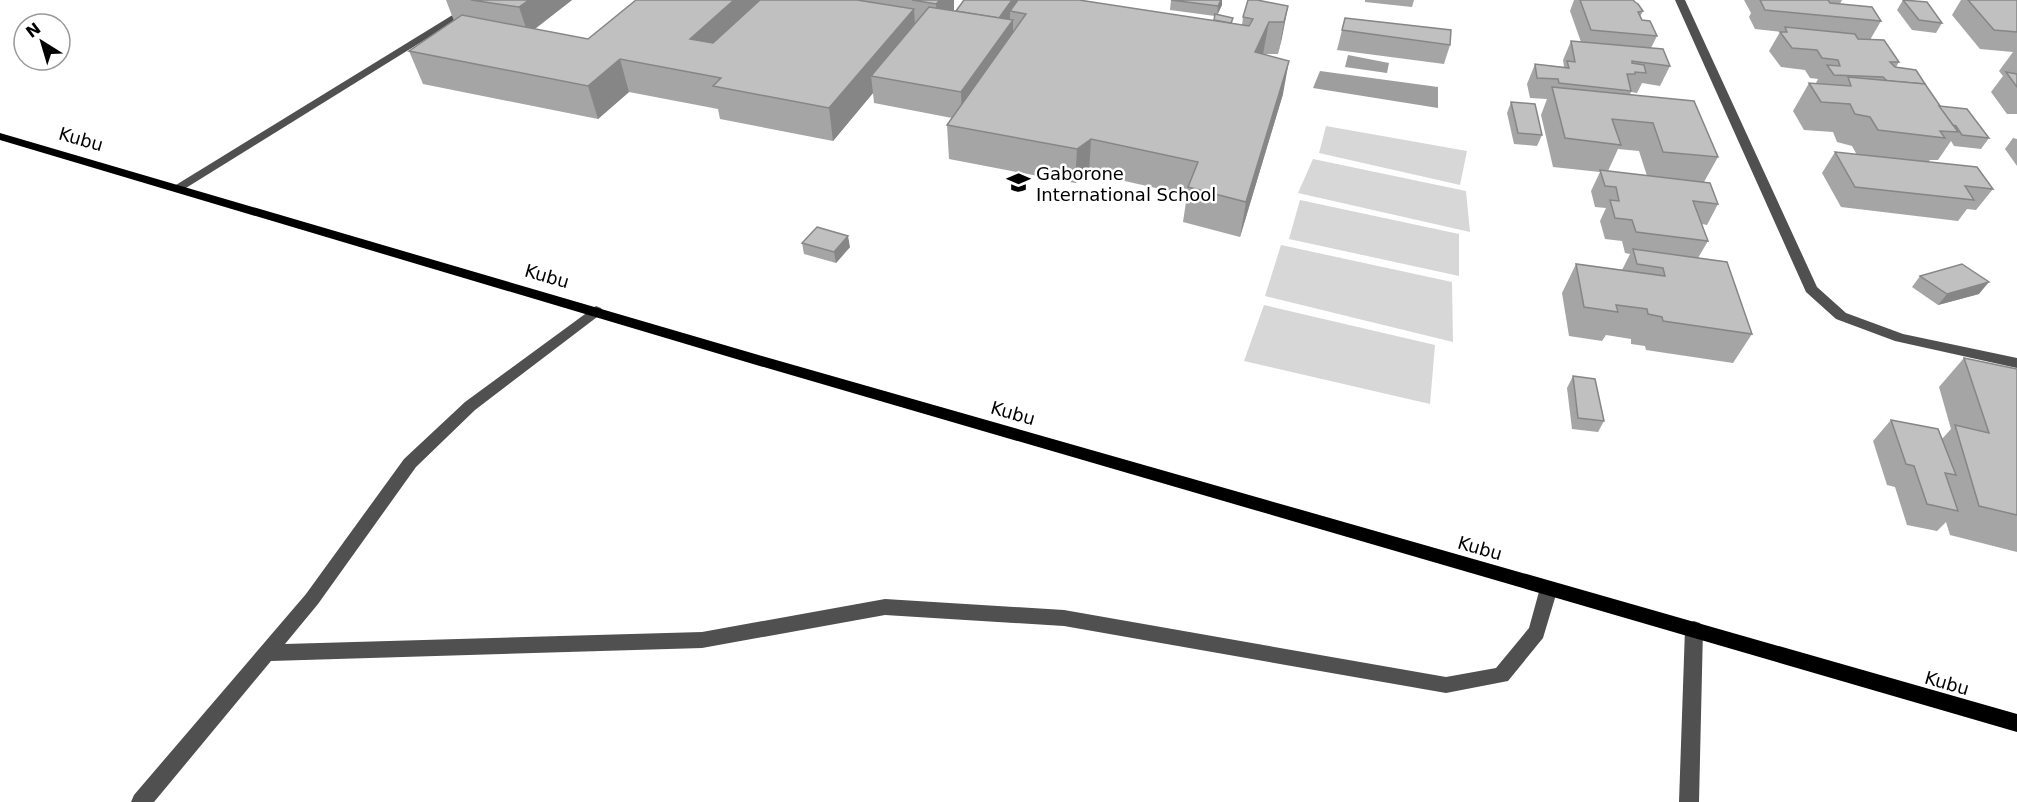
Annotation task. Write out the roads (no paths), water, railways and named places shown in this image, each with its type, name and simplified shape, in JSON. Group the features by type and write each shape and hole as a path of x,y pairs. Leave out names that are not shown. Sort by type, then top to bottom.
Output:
{"main road":[{"name":"Kubu","path":"0,136 596,310 758,360 2017,723"}],"street":[{"path":"177,188 484,0"},
{"path":"1680,0 1810,289 1841,316 1900,338 2017,363"},
{"path":"141,802 312,599 410,464 470,406 596,310"},
{"path":"267,653 702,640 885,608 1064,618 1446,685 1501,675 1536,632 1549,588"},
{"path":"1689,802 1694,629"}],"place":[{"name":"Gaborone International School","path":"1018,183"}]}
